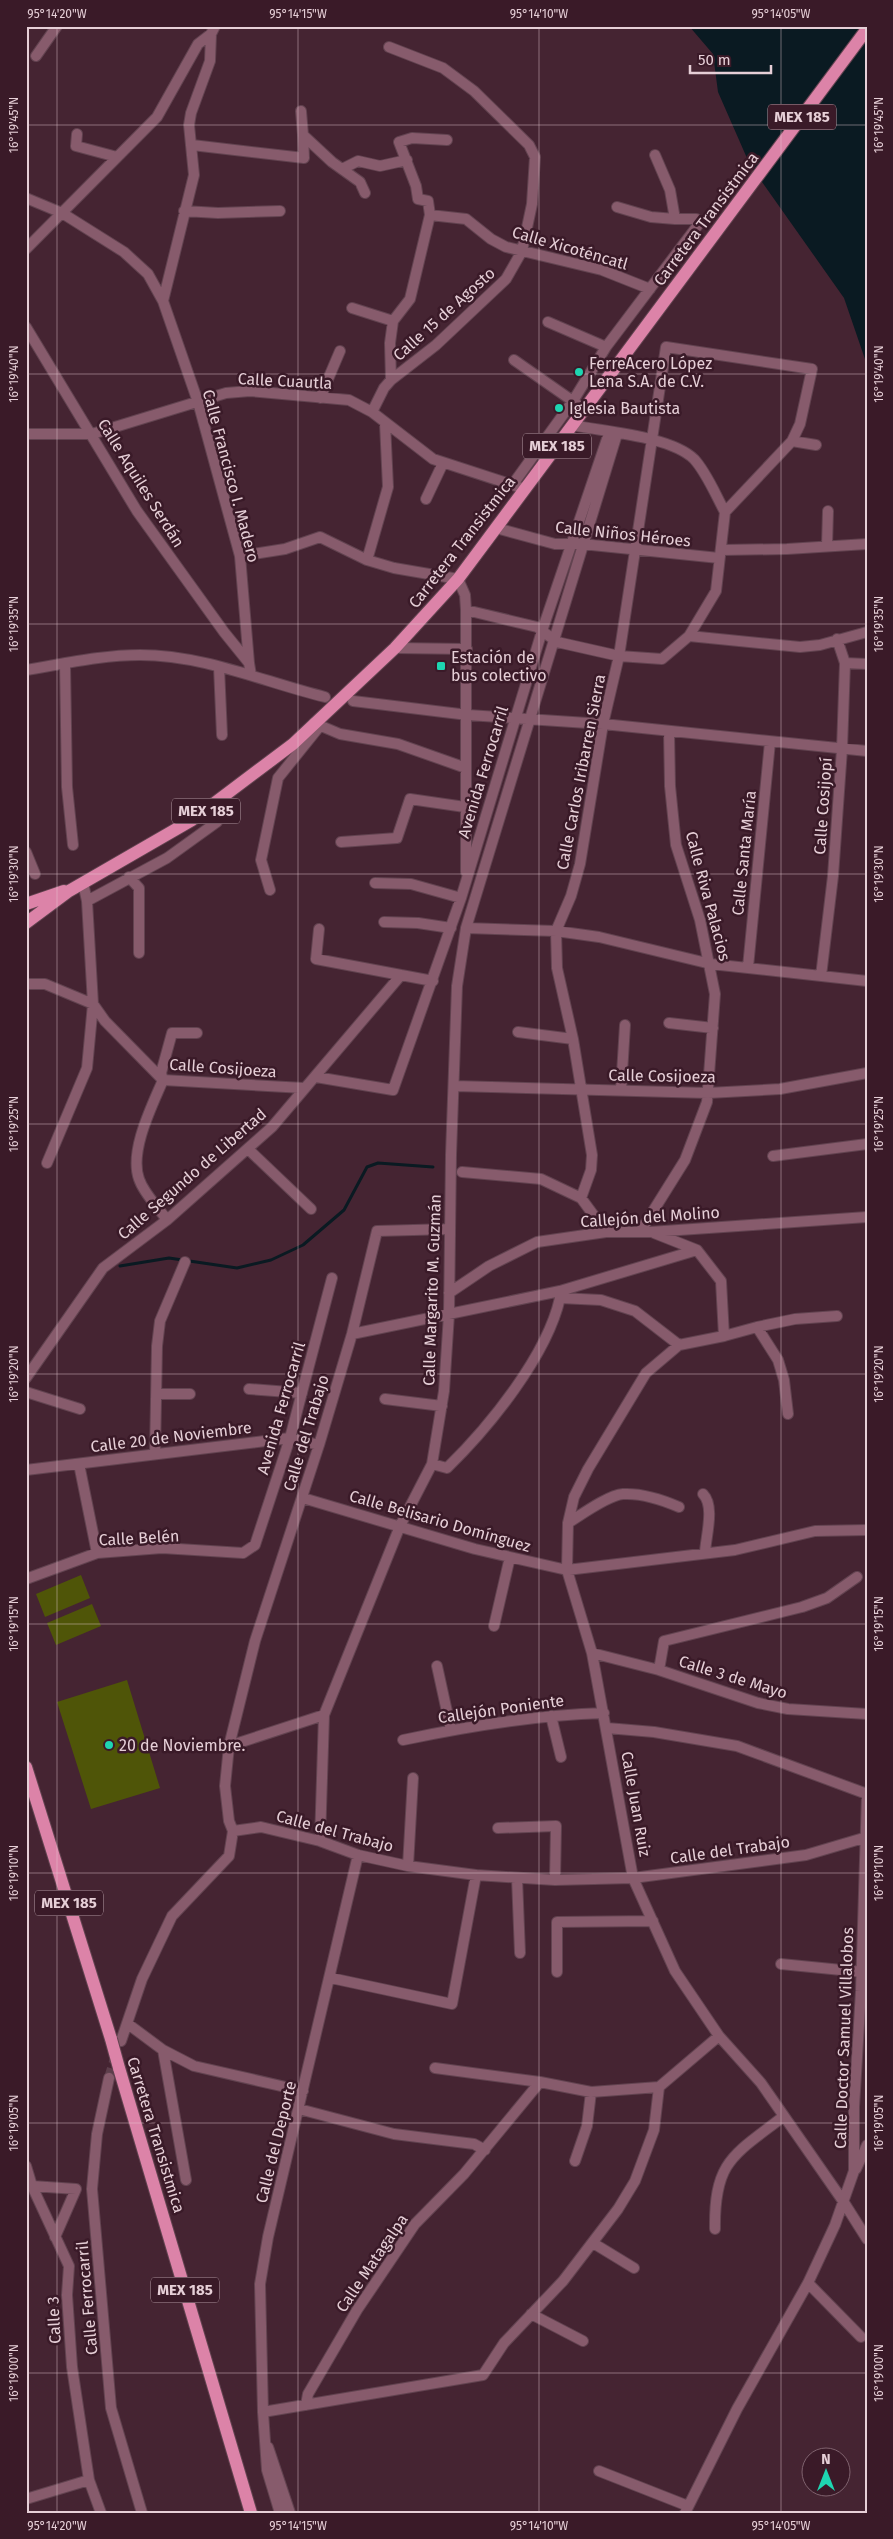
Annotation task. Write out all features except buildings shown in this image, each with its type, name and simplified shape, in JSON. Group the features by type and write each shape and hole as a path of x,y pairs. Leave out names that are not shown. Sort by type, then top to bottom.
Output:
{"main road":[{"name":"Carretera Transistmica","path":"26,923 69,891 192,820 250,778 317,725 395,648 458,579 496,528 519,487 585,408 867,28"},
{"name":"Carretera Transistmica","path":"26,904 53,893 69,891"},
{"name":"Carretera Transistmica","path":"26,1767 116,2040 120,2068 251,2513"}],"street":[{"path":"36,56 57,26"},
{"path":"163,300 194,175 189,126 190,113 210,61 213,30"},
{"path":"26,249 157,116 198,44 213,30"},
{"name":"Calle 15 de Agosto","path":"389,47 443,68 474,91 529,145 535,157 532,204 522,250 500,284 436,345 391,380"},
{"path":"192,145 304,158 301,111"},
{"path":"77,134 76,146 117,157"},
{"path":"303,135 332,162 360,182 365,193"},
{"path":"372,412 384,388 391,380 390,343 393,321 410,298 430,214 428,201 418,198 407,160 399,142 412,138 447,140"},
{"path":"655,155 670,190 676,219"},
{"path":"342,169 358,161 380,166 407,160"},
{"name":"Calle Francisco I. Madero","path":"26,198 62,212 124,252 138,263 163,300 198,402 240,556 249,663"},
{"path":"519,487 606,348 698,225 696,219 651,217 618,207"},
{"path":"184,211 218,213 280,212"},
{"name":"Calle Xicoténcatl","path":"430,214 466,219 491,239 506,247 602,270 650,289"},
{"path":"352,308 393,321"},
{"path":"548,322 606,348"},
{"name":"Calle Aquiles Serdán","path":"26,327 92,434 137,512 224,632 249,663 251,675"},
{"name":"Calle Carlos Iribarren Sierra","path":"582,1198 591,1170 592,1155 574,1039 557,968 556,932 571,896 580,864 603,724 619,656 650,440 666,347 812,369 800,424 792,441"},
{"path":"320,398 340,351"},
{"path":"514,360 585,408"},
{"name":"Calle Cuautla","path":"26,434 92,434 226,393 250,391 349,400 372,412 424,454 519,487"},
{"path":"367,560 388,487 385,423"},
{"path":"572,425 650,440 683,450 695,460 725,512"},
{"name":"Avenida Ferrocarril","path":"316,1077 392,1090 433,981 461,898 515,717 570,544 613,434"},
{"name":"Calle Margarito M. Guzmán","path":"320,1841 324,1715 400,1526 432,1464 442,1406 450,1314 451,1155 457,986 466,928 582,544 613,434"},
{"path":"466,610 537,627 553,639 619,656 662,659 689,636 716,591 725,512 792,441 816,445"},
{"path":"426,498 443,462"},
{"path":"827,546 828,512"},
{"name":"Calle Niños Héroes","path":"496,528 555,544 582,544 634,550 720,554 867,544"},
{"path":"240,556 285,549 320,537 367,560 394,568 458,579 465,595 466,610 468,715 465,807 467,878"},
{"path":"689,636 800,647 820,645 867,632"},
{"name":"Calle Cosijopí","path":"821,976 833,876 842,748 845,663 838,639"},
{"path":"395,648 467,649"},
{"path":"26,670 140,655 182,659 219,667 325,697"},
{"path":"845,663 867,664"},
{"path":"65,664 67,778 73,845"},
{"path":"219,667 222,735"},
{"path":"353,701 468,715 603,724 867,751"},
{"path":"270,890 260,860 278,778 317,725 340,734 398,744 466,768"},
{"name":"Calle Riva Palacios","path":"645,1232 685,1160 707,1102 715,994 711,964 700,920 676,845 670,786 669,731"},
{"name":"Calle Santa María","path":"748,967 770,742"},
{"path":"341,842 396,838 410,799 465,807"},
{"path":"87,900 166,858 217,822"},
{"path":"26,852 35,874"},
{"path":"128,877 139,888 139,953"},
{"path":"375,882 411,884 461,898"},
{"path":"47,1163 87,1068 93,1004 87,900 83,884"},
{"path":"384,922 418,923 451,928"},
{"path":"466,928 556,932 599,937 711,964 867,981"},
{"path":"319,929 316,959 433,981"},
{"name":"Calle Segundo de Libertad","path":"26,1378 103,1268 167,1220 272,1127 401,975"},
{"path":"26,984 46,984 93,1004"},
{"name":"Calle Cosijoeza","path":"93,1004 105,1021 163,1080 304,1088"},
{"path":"669,1023 713,1028"},
{"path":"621,1090 625,1025"},
{"path":"518,1032 574,1039"},
{"path":"167,1220 144,1189 136,1166 142,1131 163,1080 161,1073 172,1034 197,1034"},
{"name":"Calle Cosijoeza","path":"454,1086 708,1093 780,1089 867,1073"},
{"path":"773,1156 867,1144"},
{"path":"248,1148 311,1209"},
{"path":"462,1172 541,1179 582,1198 606,1232"},
{"name":"Callejón del Molino","path":"450,1293 489,1266 536,1242 606,1232 645,1232 867,1217"},
{"name":"Calle del Trabajo","path":"450,1229 377,1231 352,1334 319,1445 255,1641 229,1746 225,1786 229,1820 233,1832 261,1827 320,1841 358,1855 408,1866 476,1875 555,1880 633,1878 806,1854 866,1837"},
{"path":"645,1232 697,1250 721,1281 724,1336"},
{"path":"352,1334 560,1294 697,1250"},
{"path":"155,1454 158,1394 157,1346 160,1321 185,1262"},
{"name":"Avenida Ferrocarril","path":"255,1545 290,1438 332,1278"},
{"path":"560,1294 601,1300 635,1311 679,1345 795,1319 837,1316"},
{"path":"432,1464 447,1468 521,1379 552,1324 560,1294"},
{"path":"757,1327 778,1360 784,1380 788,1414"},
{"name":"Calle Juan Ruiz","path":"679,1345 646,1373 574,1497 568,1523 567,1570 592,1653 633,1878 676,1971 719,2036 761,2083 843,2201 867,2239"},
{"path":"249,1389 302,1393"},
{"path":"26,1392 80,1409"},
{"path":"158,1394 190,1394"},
{"path":"385,1400 442,1406"},
{"name":"Calle 20 de Noviembre","path":"26,1470 290,1438 319,1445"},
{"path":"79,1464 97,1553"},
{"path":"568,1523 590,1508 621,1494 662,1500 679,1507"},
{"path":"703,1494 707,1498 709,1508 705,1552"},
{"name":"Calle Belisario Domínguez","path":"302,1498 475,1550 567,1570 705,1552 735,1550 815,1531 867,1530"},
{"name":"Calle Belén","path":"26,1579 97,1553 162,1548 243,1552 255,1545"},
{"path":"494,1626 510,1557"},
{"path":"659,1670 664,1641 802,1607 827,1598 857,1577"},
{"name":"Calle 3 de Mayo","path":"592,1653 659,1670 750,1700 788,1709 867,1714"},
{"path":"437,1666 451,1730"},
{"name":"Callejón Poniente","path":"403,1740 451,1730 551,1716 604,1713"},
{"path":"229,1746 324,1715"},
{"path":"551,1716 561,1757"},
{"path":"607,1728 654,1732 737,1746 867,1794"},
{"path":"408,1866 413,1778"},
{"name":"Calle Doctor Samuel Villalobos","path":"687,2509 737,2409 808,2283 835,2225 854,2171 854,2107 864,1992 862,1972 867,1794"},
{"path":"498,1828 556,1826 555,1880"},
{"path":"116,2040 128,2024 142,1979 172,1916 229,1856 233,1832"},
{"name":"Calle del Deporte","path":"280,2513 267,2470 263,2412 260,2284 268,2237 358,1855"},
{"path":"330,1978 452,2004 476,1875"},
{"path":"516,1878 520,1952"},
{"path":"557,1972 557,1922 653,1921"},
{"path":"781,1964 862,1972"},
{"path":"128,2024 163,2050 194,2066 303,2091"},
{"path":"435,2068 540,2082 591,2092 660,2088 719,2036"},
{"path":"163,2050 186,2180"},
{"name":"Calle Ferrocarril","path":"109,2078 97,2134 92,2189 111,2408 142,2513"},
{"name":"Calle Matagalpa","path":"306,2405 308,2394 357,2310 415,2224 432,2209 485,2150 540,2082"},
{"path":"263,2412 483,2375 504,2343 532,2314 593,2243 618,2209 635,2181 654,2130 660,2088"},
{"path":"575,2161 587,2126 591,2092"},
{"path":"299,2109 394,2134 474,2144 485,2150"},
{"path":"715,2229 715,2201 720,2176 732,2157 784,2116"},
{"path":"854,2171 867,2145"},
{"name":"Calle 3","path":"26,2166 32,2186 69,2266 67,2295 71,2352 89,2480 101,2513"},
{"path":"32,2186 92,2189"},
{"path":"55,2237 76,2189"},
{"path":"593,2243 634,2268"},
{"path":"808,2283 862,2337"},
{"path":"532,2314 583,2341"},
{"name":"Calle del Deporte","path":"266,2441 277,2468 290,2513"},
{"path":"599,2471 687,2509"},
{"path":"26,2499 89,2480"}],"green space":[{"path":"81,1575 90,1598 45,1617 36,1594"},
{"path":"92,1604 101,1626 56,1645 47,1623"},
{"name":"20 de Noviembre.","path":"127,1680 160,1788 91,1809 57,1702"}],"water":[{"path":"689,26 867,26 867,365 844,298 750,165 718,92 713,54"}],"waterway":[{"path":"120,1266 169,1258 237,1268 271,1260 303,1245 344,1210 367,1167 378,1163 433,1167"}],"tunnel":[{"path":"109,2078 116,2055"}],"place":[{"name":"FerreAcero López Lena S.A. de C.V.","path":"579,372"},
{"name":"Iglesia Bautista","path":"559,408"},
{"name":"Estación de bus colectivo","path":"441,666"},
{"name":"20 de Noviembre.","path":"109,1745"}]}
